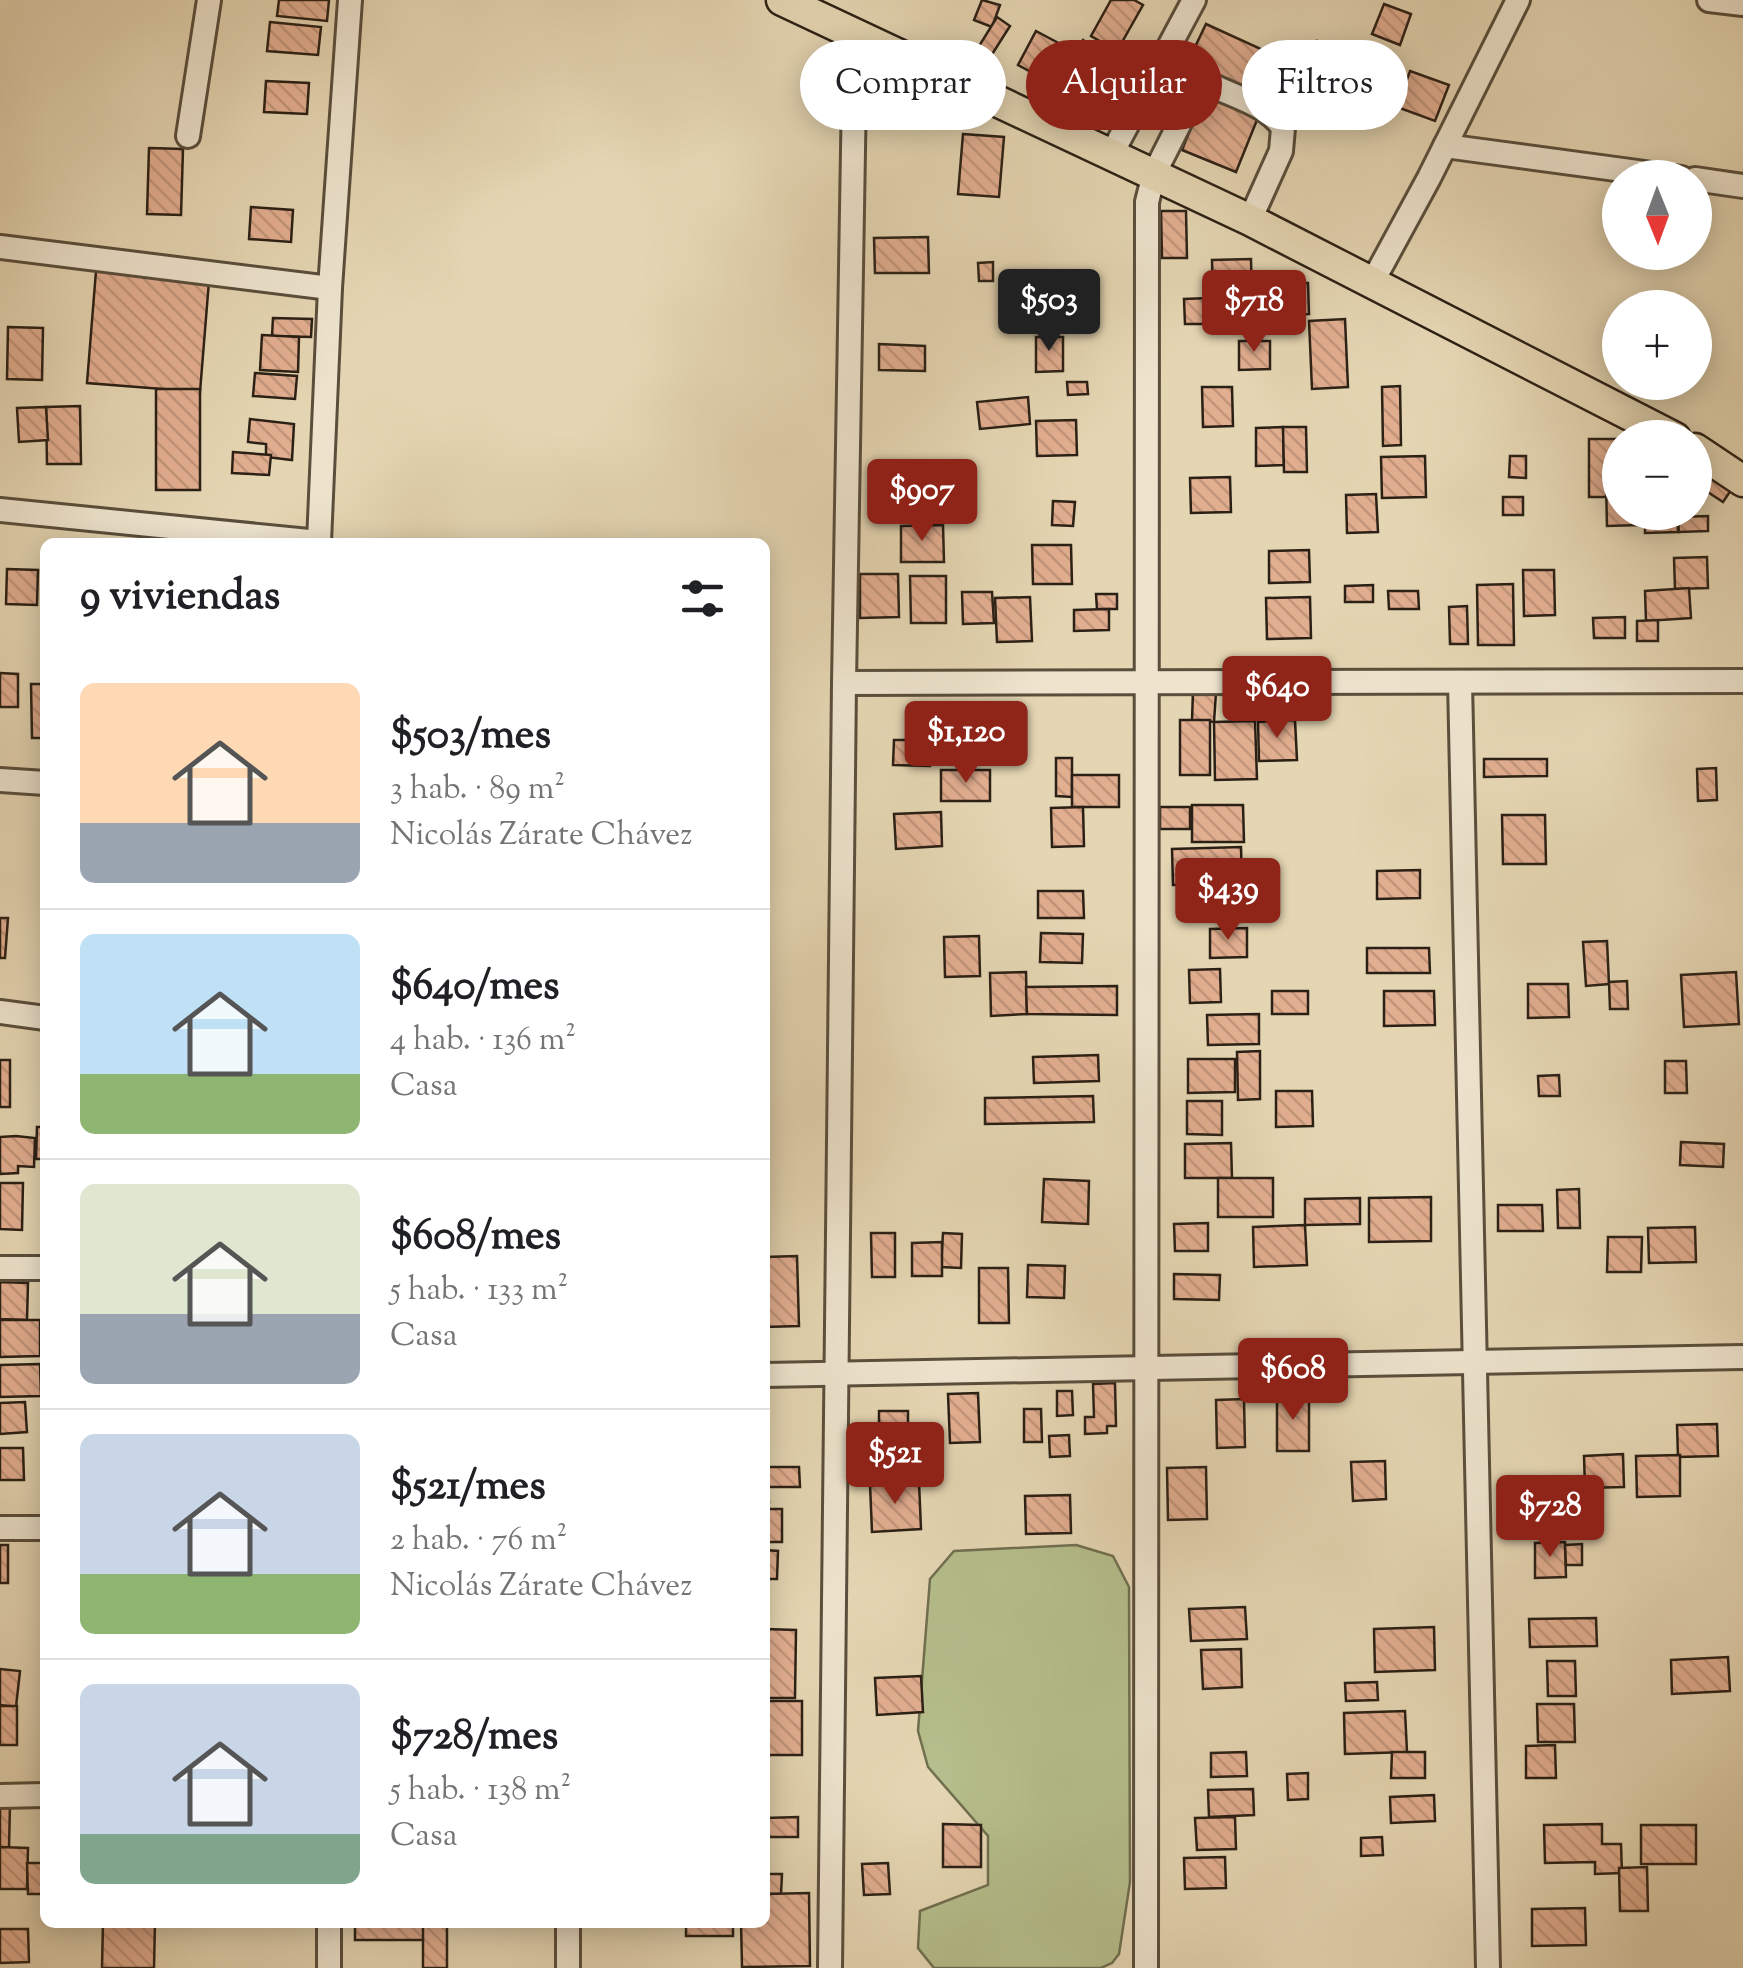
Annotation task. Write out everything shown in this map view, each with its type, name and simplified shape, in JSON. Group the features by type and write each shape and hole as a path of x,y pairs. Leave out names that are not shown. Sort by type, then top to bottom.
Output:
{"main road":[{"path":"782,0 1250,220 1640,420"},
{"path":"1712,461 1743,481"}],"street":[{"path":"188,136 209,0"},
{"path":"319,538 330,288 350,0"},
{"path":"1112,155 1194,0"},
{"path":"1373,281 1518,0"},
{"path":"1710,0 1743,4"},
{"path":"830,1968 855,32"},
{"path":"1146,1968 1147,202 1154,174 1197,89 1204,85 1264,110 1280,123 1284,138 1250,220"},
{"path":"1445,146 1602,167"},
{"path":"1712,181 1743,186"},
{"path":"0,248 330,288"},
{"path":"0,510 279,538"},
{"path":"1460,682 1488,1968"},
{"path":"844,683 1743,682"},
{"path":"0,780 40,783"},
{"path":"0,1012 40,1017"},
{"path":"0,1268 40,1268"},
{"path":"770,1375 1743,1357"},
{"path":"0,1528 40,1528"},
{"path":"0,1796 40,1795"},
{"path":"328,1928 329,1968"},
{"path":"568,1928 568,1968"}],"green space":[{"path":"1076,1545 1113,1556 1129,1587 1130,1882 1119,1954 1101,1968 934,1968 918,1948 920,1911 988,1885 988,1836 928,1767 918,1731 930,1579 954,1551"}],"building":[{"path":"279,0 329,0 327,21 277,16"},
{"path":"982,0 1000,5 992,27 974,20"},
{"path":"1111,0 1134,0 1143,5 1123,40 1098,40 1091,36"},
{"path":"1384,4 1411,14 1402,40 1372,34"},
{"path":"997,17 1010,26 1001,40 983,40"},
{"path":"270,22 321,27 318,55 267,51"},
{"path":"1206,24 1242,40 1242,92 1222,82 1222,40 1198,40"},
{"path":"1036,31 1053,40 1031,40"},
{"path":"1026,50 1026,69 1018,65"},
{"path":"1410,71 1449,85 1435,121 1408,111"},
{"path":"266,81 309,83 307,114 264,112"},
{"path":"1222,94 1242,102 1242,130 1253,130 1236,172 1182,150 1190,130 1222,130"},
{"path":"963,134 1004,137 999,197 958,194"},
{"path":"149,148 183,149 181,215 147,214"},
{"path":"251,207 293,210 291,242 249,239"},
{"path":"1161,211 1186,211 1187,258 1162,258"},
{"path":"928,237 929,273 875,273 874,238"},
{"path":"1251,259 1252,305 1213,305 1212,260"},
{"path":"993,262 993,281 979,281 978,263"},
{"path":"96,271 209,281 200,392 87,383"},
{"path":"1279,283 1308,283 1309,314 1279,315"},
{"path":"1209,298 1209,324 1185,324 1184,299"},
{"path":"273,318 312,319 311,337 272,336"},
{"path":"1345,319 1348,387 1312,389 1309,321"},
{"path":"8,327 43,328 42,380 7,379"},
{"path":"262,335 299,337 298,372 260,370"},
{"path":"1036,337 1063,337 1063,371 1036,372"},
{"path":"1239,341 1270,341 1270,369 1239,370"},
{"path":"879,344 925,346 925,371 879,370"},
{"path":"255,373 297,376 295,399 253,396"},
{"path":"1067,382 1087,382 1088,394 1068,395"},
{"path":"1400,386 1401,445 1383,446 1382,387"},
{"path":"1202,387 1232,387 1233,426 1203,427"},
{"path":"156,389 200,389 200,490 156,490"},
{"path":"1028,397 1030,424 980,429 977,402"},
{"path":"80,406 81,464 47,464 46,407"},
{"path":"46,407 48,440 19,442 17,408"},
{"path":"250,419 294,424 292,460 266,457 266,444 248,442"},
{"path":"1076,420 1077,455 1037,456 1036,421"},
{"path":"1283,427 1284,465 1256,466 1256,428"},
{"path":"1283,427 1306,427 1307,472 1284,472"},
{"path":"1589,439 1602,439 1602,497 1589,497"},
{"path":"233,452 271,455 269,475 232,473"},
{"path":"1425,456 1426,497 1382,498 1381,457"},
{"path":"1510,456 1526,456 1526,478 1509,477"},
{"path":"1712,472 1733,487 1723,502 1712,495"},
{"path":"1230,477 1231,512 1191,513 1190,478"},
{"path":"1376,494 1378,532 1347,533 1346,495"},
{"path":"1503,497 1523,497 1523,515 1503,515"},
{"path":"1053,501 1075,502 1073,526 1052,525"},
{"path":"943,525 944,562 901,562 901,526"},
{"path":"1645,530 1678,530 1678,532"},
{"path":"1032,545 1071,545 1072,584 1033,584"},
{"path":"1309,550 1310,582 1269,583 1269,551"},
{"path":"1707,557 1708,588 1675,589 1674,558"},
{"path":"7,569 38,570 37,605 6,604"},
{"path":"1523,570 1554,570 1555,615 1524,616"},
{"path":"860,574 898,574 899,617 860,618"},
{"path":"910,576 946,576 946,623 911,623"},
{"path":"1513,584 1514,645 1478,645 1477,585"},
{"path":"1373,585 1373,602 1345,602 1345,586"},
{"path":"1689,588 1691,618 1646,621 1645,591"},
{"path":"1388,591 1418,591 1419,609 1389,609"},
{"path":"962,592 992,592 994,623 963,624"},
{"path":"1096,594 1117,594 1117,609 1097,609"},
{"path":"1030,597 1032,641 997,642 995,598"},
{"path":"1310,597 1311,638 1267,639 1266,598"},
{"path":"1467,606 1468,644 1450,644 1449,607"},
{"path":"1109,609 1109,630 1074,631 1074,610"},
{"path":"1625,617 1625,638 1594,638 1593,618"},
{"path":"1658,620 1658,641 1637,641 1637,621"},
{"path":"0,673 18,674 18,707 0,707"},
{"path":"31,684 40,684 40,738 32,738"},
{"path":"1193,691 1216,693 1214,722 1192,720"},
{"path":"1180,720 1210,720 1210,775 1180,775"},
{"path":"1295,720 1297,760 1259,761 1258,722"},
{"path":"1255,721 1257,779 1215,780 1214,722"},
{"path":"1019,734 1019,751 982,751 981,735"},
{"path":"894,740 931,740 930,766 893,765"},
{"path":"1056,758 1072,758 1072,797 1056,796"},
{"path":"1484,759 1547,759 1547,776 1484,777"},
{"path":"1716,768 1717,800 1698,801 1697,769"},
{"path":"941,770 990,770 990,801 941,801"},
{"path":"1072,775 1119,775 1119,807 1072,807"},
{"path":"1192,805 1243,805 1244,842 1192,842"},
{"path":"1083,807 1084,846 1052,847 1051,808"},
{"path":"1160,807 1190,807 1190,829 1160,829"},
{"path":"941,812 942,846 896,849 894,814"},
{"path":"1502,815 1545,815 1546,864 1503,864"},
{"path":"1241,847 1242,883 1173,885 1172,849"},
{"path":"1420,870 1420,898 1377,899 1377,871"},
{"path":"1234,886 1235,911 1182,913 1182,888"},
{"path":"1038,891 1083,891 1084,918 1038,918"},
{"path":"0,918 8,918 5,958 0,958"},
{"path":"1247,928 1247,957 1210,958 1210,929"},
{"path":"1041,933 1083,934 1082,963 1040,962"},
{"path":"979,936 980,976 945,977 944,937"},
{"path":"1607,941 1609,984 1586,986 1583,942"},
{"path":"1367,948 1429,948 1430,973 1367,973"},
{"path":"1220,969 1221,1002 1190,1003 1189,970"},
{"path":"1026,972 1027,1014 991,1016 990,973"},
{"path":"1736,972 1739,1024 1684,1027 1681,975"},
{"path":"1627,981 1628,1009 1610,1009 1609,982"},
{"path":"1528,984 1568,984 1569,1017 1528,1018"},
{"path":"1117,986 1117,1015 1027,1014 1026,987"},
{"path":"1272,991 1308,991 1308,1014 1272,1014"},
{"path":"1384,991 1434,991 1435,1025 1384,1026"},
{"path":"1259,1014 1259,1044 1208,1045 1207,1015"},
{"path":"1260,1051 1260,1099 1238,1100 1237,1052"},
{"path":"1098,1055 1099,1081 1034,1083 1033,1057"},
{"path":"1188,1059 1235,1059 1235,1092 1188,1093"},
{"path":"0,1060 10,1060 10,1107 0,1107"},
{"path":"1665,1061 1686,1061 1687,1093 1665,1093"},
{"path":"1559,1075 1560,1096 1539,1096 1538,1076"},
{"path":"1276,1091 1312,1091 1313,1126 1276,1127"},
{"path":"1093,1096 1094,1122 985,1124 985,1098"},
{"path":"1187,1101 1222,1101 1222,1135 1187,1134"},
{"path":"37,1127 40,1127 40,1159 36,1159"},
{"path":"0,1137 35,1138 34,1167 18,1166 18,1173 0,1174"},
{"path":"1681,1142 1724,1144 1723,1167 1680,1165"},
{"path":"1231,1143 1232,1178 1185,1178 1185,1144"},
{"path":"1218,1178 1273,1178 1273,1217 1218,1217"},
{"path":"1044,1179 1089,1181 1088,1224 1042,1222"},
{"path":"0,1183 23,1183 22,1230 0,1229"},
{"path":"1579,1189 1580,1228 1558,1228 1557,1190"},
{"path":"1431,1197 1431,1241 1369,1242 1369,1198"},
{"path":"1360,1198 1360,1224 1305,1225 1305,1199"},
{"path":"1498,1205 1542,1205 1543,1231 1498,1231"},
{"path":"1208,1223 1208,1251 1175,1251 1174,1224"},
{"path":"1305,1225 1307,1265 1254,1267 1253,1227"},
{"path":"1695,1227 1696,1262 1649,1263 1648,1228"},
{"path":"871,1233 895,1233 895,1277 872,1277"},
{"path":"943,1233 962,1234 961,1268 941,1267"},
{"path":"1608,1237 1642,1237 1641,1272 1607,1272"},
{"path":"942,1242 942,1276 912,1276 912,1243"},
{"path":"797,1256 799,1326 770,1327 770,1257"},
{"path":"1028,1265 1065,1266 1064,1298 1027,1297"},
{"path":"979,1268 1008,1268 1009,1323 979,1323"},
{"path":"1174,1274 1220,1275 1219,1300 1174,1299"},
{"path":"0,1282 28,1283 27,1320 0,1319"},
{"path":"0,1320 40,1320 40,1356 0,1357"},
{"path":"40,1364 40,1396 0,1397 0,1365"},
{"path":"1115,1383 1116,1426 1107,1426 1107,1433 1085,1434 1085,1417 1094,1417 1093,1384"},
{"path":"1057,1391 1072,1391 1073,1415 1057,1416"},
{"path":"978,1393 980,1442 950,1443 948,1394"},
{"path":"1277,1395 1309,1395 1309,1451 1277,1451"},
{"path":"1244,1399 1245,1447 1217,1448 1216,1400"},
{"path":"25,1402 27,1432 0,1434 0,1403"},
{"path":"1024,1409 1041,1409 1042,1442 1024,1442"},
{"path":"879,1411 908,1411 908,1433 879,1433"},
{"path":"1717,1424 1718,1456 1678,1457 1677,1425"},
{"path":"1069,1435 1070,1456 1050,1457 1049,1436"},
{"path":"0,1448 23,1448 24,1480 0,1480"},
{"path":"1623,1454 1624,1487 1585,1488 1584,1456"},
{"path":"1680,1455 1680,1496 1637,1497 1636,1456"},
{"path":"1385,1461 1386,1499 1353,1501 1351,1462"},
{"path":"770,1467 799,1467 800,1487 770,1487"},
{"path":"1206,1467 1207,1519 1168,1520 1167,1468"},
{"path":"919,1482 921,1529 872,1532 870,1484"},
{"path":"1070,1495 1071,1533 1026,1534 1025,1496"},
{"path":"1526,1501 1552,1501 1553,1537 1526,1537"},
{"path":"770,1509 782,1509 782,1542 770,1542"},
{"path":"1565,1542 1566,1577 1535,1578 1535,1543"},
{"path":"1582,1544 1582,1565 1566,1565 1565,1545"},
{"path":"0,1545 8,1545 8,1583 0,1583"},
{"path":"770,1550 778,1551 777,1579 770,1579"},
{"path":"1245,1607 1247,1639 1191,1641 1189,1609"},
{"path":"1596,1618 1597,1646 1530,1647 1529,1619"},
{"path":"1434,1627 1435,1670 1375,1672 1374,1629"},
{"path":"770,1629 796,1630 795,1698 770,1698"},
{"path":"1241,1649 1242,1687 1203,1689 1201,1650"},
{"path":"1728,1657 1730,1691 1672,1694 1671,1660"},
{"path":"1547,1661 1575,1661 1576,1696 1548,1696"},
{"path":"0,1669 20,1671 16,1707 0,1705"},
{"path":"921,1676 923,1712 877,1715 875,1678"},
{"path":"1377,1682 1378,1700 1346,1701 1345,1683"},
{"path":"770,1701 802,1701 802,1755 770,1755"},
{"path":"1537,1704 1574,1704 1575,1742 1538,1742"},
{"path":"0,1706 17,1706 17,1745 0,1745"},
{"path":"1405,1711 1407,1752 1345,1754 1344,1713"},
{"path":"1555,1745 1556,1778 1526,1778 1526,1746"},
{"path":"1246,1752 1247,1776 1211,1777 1211,1753"},
{"path":"1392,1752 1425,1752 1425,1778 1391,1778"},
{"path":"1308,1773 1308,1799 1288,1800 1287,1774"},
{"path":"1253,1789 1254,1815 1209,1817 1208,1790"},
{"path":"1434,1795 1435,1821 1391,1823 1390,1797"},
{"path":"0,1804 10,1805 9,1848 0,1847"},
{"path":"798,1817 798,1837 770,1837 770,1818"},
{"path":"1235,1817 1236,1849 1197,1850 1195,1818"},
{"path":"943,1824 981,1825 981,1867 943,1867"},
{"path":"1602,1824 1602,1844 1621,1844 1622,1873 1595,1874 1595,1862 1545,1863 1544,1825"},
{"path":"1641,1825 1696,1825 1696,1864 1641,1864"},
{"path":"1382,1837 1383,1855 1361,1856 1361,1838"},
{"path":"0,1847 28,1848 27,1889 0,1889"},
{"path":"1225,1857 1226,1888 1185,1889 1184,1858"},
{"path":"27,1863 40,1863 40,1894 28,1894"},
{"path":"888,1863 890,1894 864,1895 862,1864"},
{"path":"1647,1867 1648,1911 1620,1911 1619,1868"},
{"path":"770,1874 782,1874 781,1894 770,1894"},
{"path":"809,1893 810,1966 742,1967 741,1928 770,1928 770,1894"},
{"path":"1585,1908 1586,1945 1532,1946 1532,1909"},
{"path":"103,1928 155,1928 154,1968 102,1968"},
{"path":"355,1928 427,1928 427,1940 355,1940"},
{"path":"423,1928 447,1928 447,1968 423,1968"},
{"path":"686,1928 733,1928 733,1936 686,1936"},
{"path":"0,1929 28,1929 29,1962 0,1963"}]}
